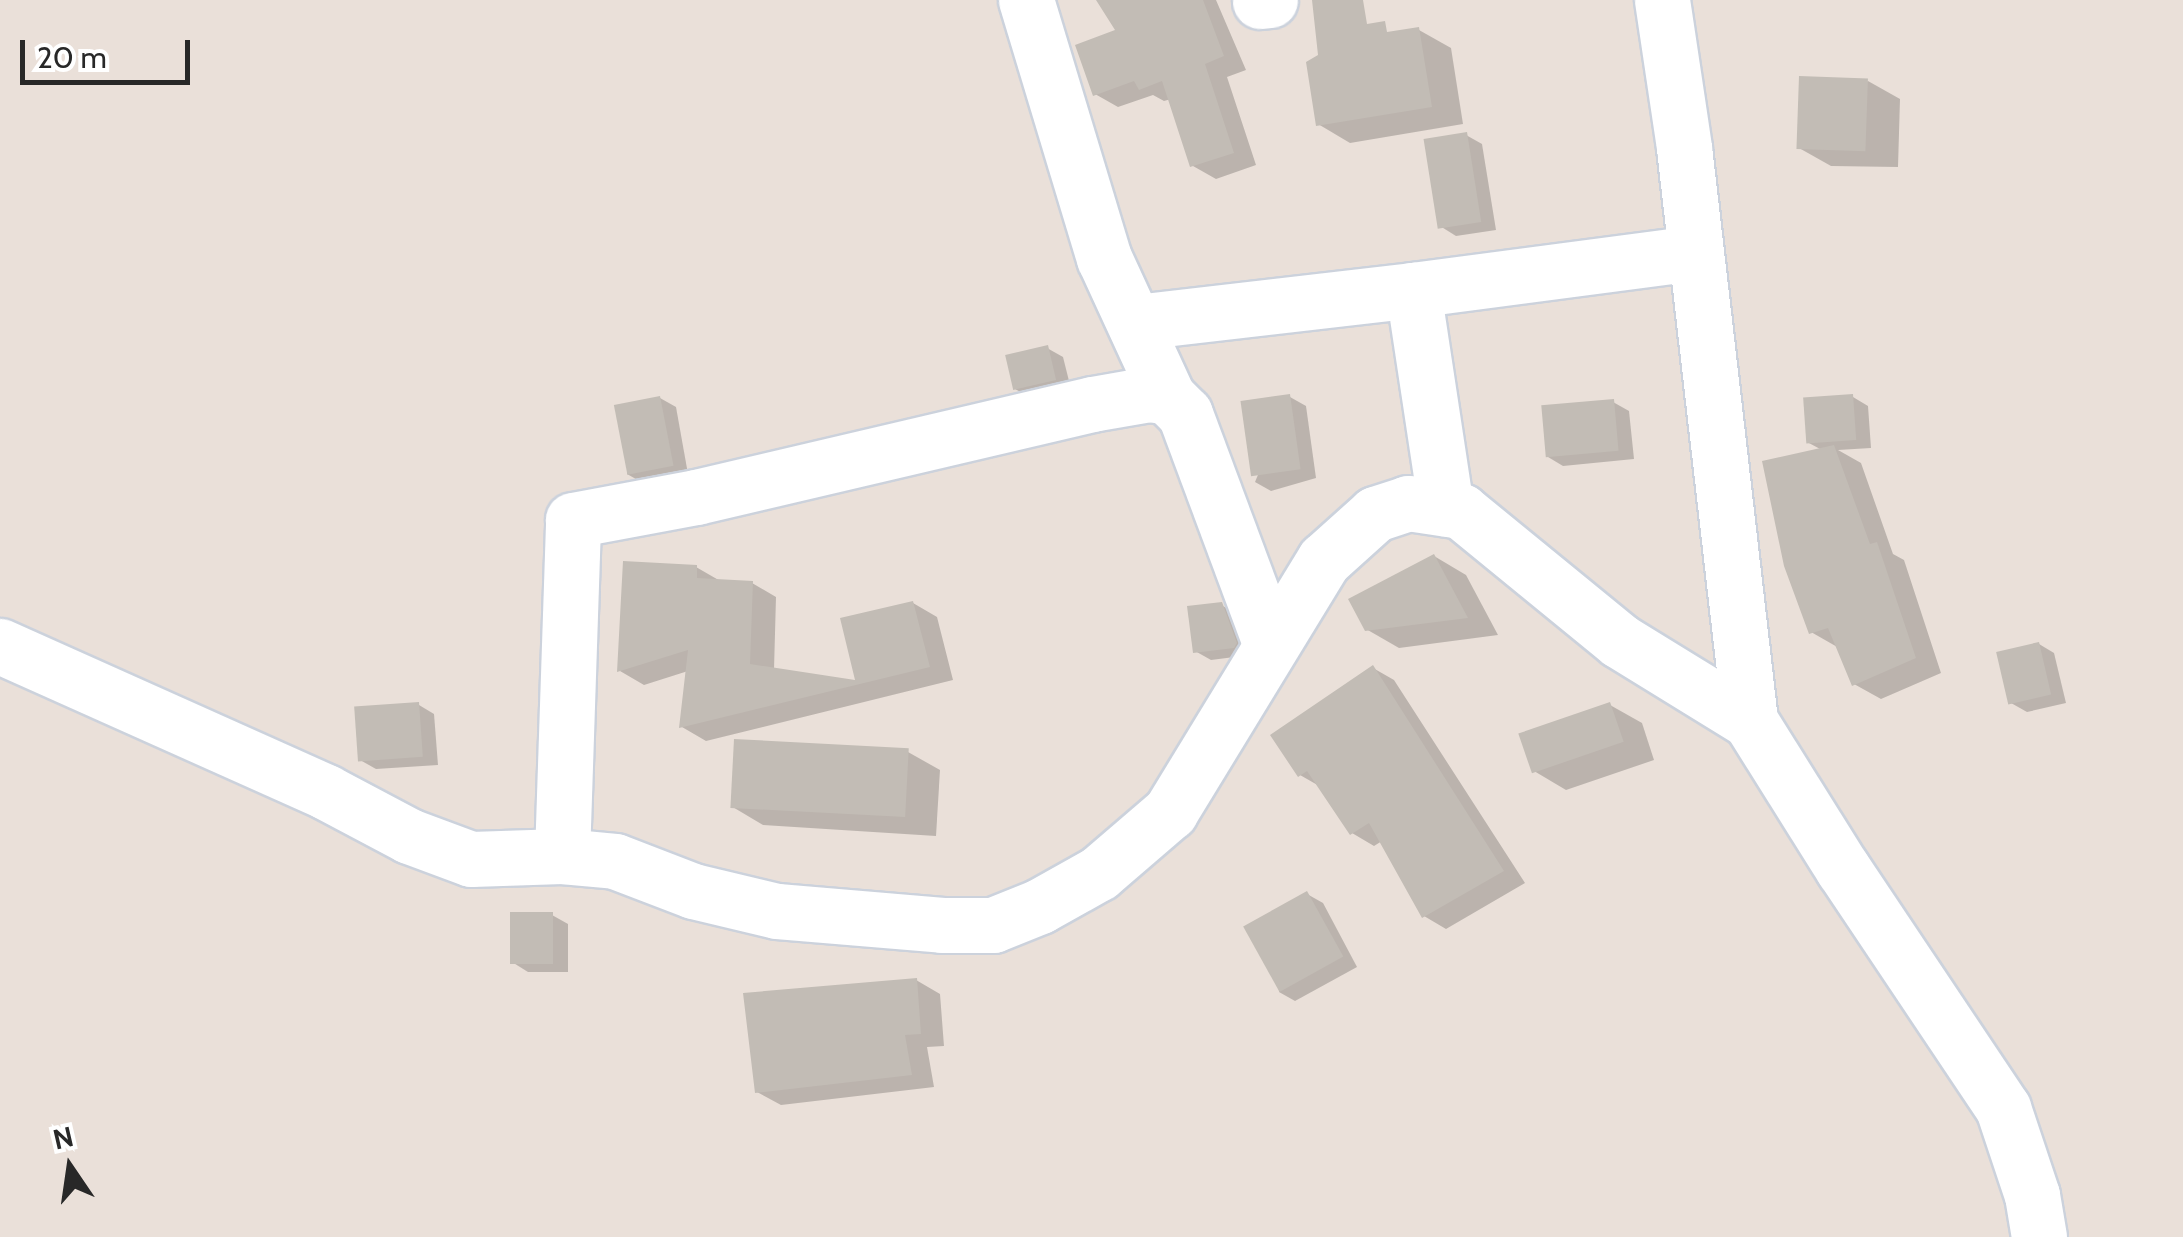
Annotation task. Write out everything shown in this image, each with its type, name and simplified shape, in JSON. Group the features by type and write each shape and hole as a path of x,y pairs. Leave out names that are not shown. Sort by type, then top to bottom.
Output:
{"street":[{"path":"1026,0 1104,258 1137,322 1168,397 1185,414 1271,645"},
{"path":"1260,1 1270,0"},
{"path":"1662,0 1750,721 1843,869 2004,1108 2032,1195 2040,1237"},
{"path":"1137,322 1694,252"},
{"path":"1413,290 1446,509"},
{"path":"562,856 573,520 696,497 1092,404 1150,394 1168,397"},
{"path":"0,646 326,792 408,836 472,859 562,856 615,861 693,891 777,911 992,925 1040,906 1100,873 1170,812 1324,560 1375,514 1408,503 1460,511 1504,542 1620,641 1750,721"}],"building":[{"path":"1096,0 1203,0 1224,56 1205,64 1234,153 1190,167 1162,81 1139,90 1134,81 1093,96 1075,45 1115,30"},
{"path":"1312,0 1363,0 1367,24 1385,21 1387,32 1419,27 1432,107 1316,126 1306,62 1318,55"},
{"path":"1799,76 1868,78 1865,151 1796,149"},
{"path":"1467,132 1481,222 1438,229 1424,139"},
{"path":"1048,345 1056,380 1013,390 1005,355"},
{"path":"1290,394 1301,469 1251,476 1240,401"},
{"path":"1853,394 1856,440 1806,443 1803,397"},
{"path":"660,396 674,466 627,475 614,405"},
{"path":"1614,399 1619,451 1546,457 1541,405"},
{"path":"1834,445 1870,544 1877,542 1916,658 1852,686 1828,628 1809,634 1784,566 1762,461"},
{"path":"1434,554 1468,618 1365,631 1348,599"},
{"path":"623,561 697,565 697,578 753,581 750,664 855,680 840,618 913,601 930,667 679,728 688,650 617,672"},
{"path":"1222,602 1237,643 1234,648 1193,653 1187,606"},
{"path":"2039,642 2051,695 2008,705 1996,652"},
{"path":"1373,665 1504,871 1422,918 1369,823 1350,835 1307,771 1298,777 1270,735"},
{"path":"419,702 423,757 358,761 354,707"},
{"path":"1610,702 1624,742 1532,773 1518,734"},
{"path":"734,739 909,748 905,817 730,808"},
{"path":"1307,891 1343,957 1280,992 1243,926"},
{"path":"510,912 553,912 553,964 510,964"},
{"path":"917,978 921,1034 905,1035 912,1075 755,1093 743,993"}]}
